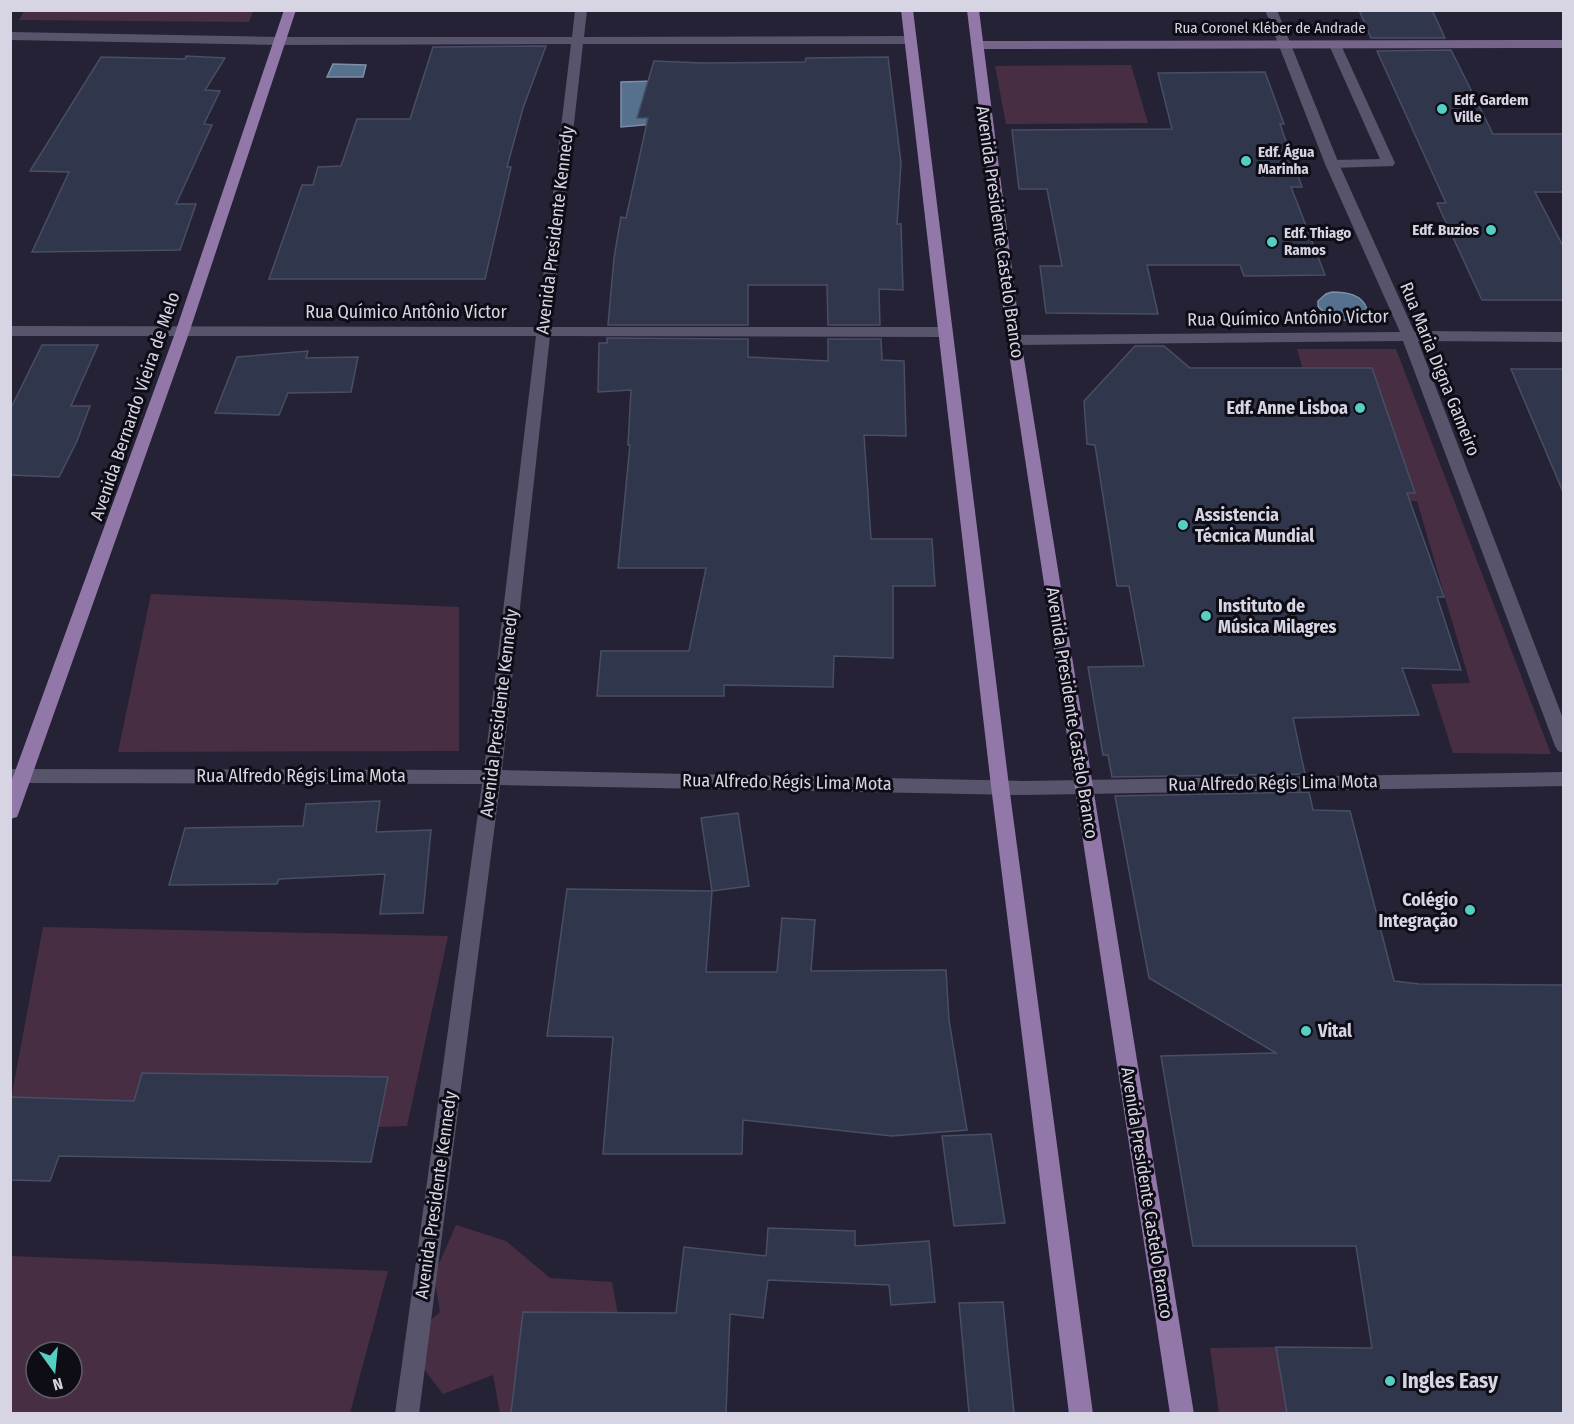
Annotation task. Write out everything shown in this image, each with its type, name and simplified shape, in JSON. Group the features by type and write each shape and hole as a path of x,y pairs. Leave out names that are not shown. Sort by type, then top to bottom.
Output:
{"main road":[{"name":"Avenida Bernardo Vieira de Melo","path":"10,812 17,776 182,333 290,10"},
{"path":"907,10 1000,786 1081,1413"},
{"name":"Avenida Presidente Castelo Branco","path":"973,10 1014,340 1182,1413"},
{"name":"Rua Coronel Kléber de Andrade","path":"977,45 1563,44"}],"street":[{"name":"Avenida Presidente Kennedy","path":"407,1413 492,777 581,10"},
{"name":"Rua Maria Digna Gameiro","path":"1271,10 1332,164 1409,336 1563,746"},
{"path":"10,36 278,41 909,40"},
{"path":"1332,164 1388,163 1335,45"},
{"name":"Rua Químico Antônio Victor","path":"10,331 182,333 945,332"},
{"name":"Rua Químico Antônio Victor","path":"1014,340 1409,336 1563,337"},
{"name":"Rua Alfredo Régis Lima Mota","path":"17,776 492,777 1024,788 1563,779"}],"shaded area":[{"path":"253,10 249,22 19,20 24,11"},
{"path":"1131,65 1148,123 1006,124 995,66"},
{"path":"1297,349 1396,349 1551,754 1453,753 1431,684 1470,683 1417,501 1327,500 1317,418"},
{"path":"151,594 459,607 459,751 118,752"},
{"path":"43,927 448,936 407,1126 11,1141 11,1099"},
{"path":"456,1225 506,1241 550,1278 612,1282 627,1364 542,1369 530,1413 500,1413 493,1375 443,1394 404,1343 440,1312 434,1275"},
{"path":"11,1256 388,1271 350,1413 11,1414"},
{"path":"1276,1347 1287,1413 1219,1413 1210,1348"}],"water":[{"path":"333,64 366,65 363,77 327,77"},
{"path":"655,81 654,124 621,127 621,82"},
{"path":"1332,292 1348,293 1357,297 1367,309 1364,315 1351,321 1336,318 1322,311 1318,306 1318,301"}],"building":[{"path":"1359,10 1432,10 1445,38 1371,38"},
{"path":"546,46 523,108 507,167 511,167 485,279 269,279 302,185 313,185 318,167 341,166 357,119 410,119 433,47"},
{"path":"1451,50 1493,134 1563,134 1563,192 1535,192 1563,246 1563,300 1482,300 1437,203 1446,203 1377,51"},
{"path":"186,56 225,58 205,90 220,91 204,124 212,125 176,204 196,204 180,250 32,252 69,172 30,171 101,57 185,59"},
{"path":"888,57 901,163 897,224 901,224 903,290 879,289 880,325 828,325 827,285 748,285 748,325 608,325 614,258 621,217 626,218 648,118 637,118 654,61 805,62 806,58"},
{"path":"1265,72 1284,124 1280,124 1302,187 1291,187 1325,275 1244,276 1240,265 1147,265 1158,314 1046,313 1040,266 1062,266 1047,189 1019,189 1012,130 1172,129 1158,73"},
{"path":"607,338 748,339 748,357 828,361 828,339 881,339 882,360 904,361 906,436 864,435 871,539 932,539 935,586 893,586 893,658 834,656 833,687 724,685 724,696 597,696 601,651 689,651 706,568 618,568 630,445 628,445 631,390 598,392 599,343 607,343"},
{"path":"42,345 98,345 71,406 90,406 77,441 59,477 10,475 10,410"},
{"path":"1135,346 1164,346 1190,368 1372,368 1415,493 1407,493 1444,597 1437,597 1461,670 1402,668 1419,715 1293,718 1305,774 1112,777 1108,755 1103,755 1088,667 1144,666 1129,586 1117,586 1095,445 1087,444 1084,401"},
{"path":"308,351 306,358 358,357 351,392 288,393 279,415 215,413 237,357"},
{"path":"1511,369 1563,369 1563,492"},
{"path":"1309,792 1313,810 1350,811 1394,981 1419,984 1563,985 1563,1413 1287,1413 1276,1347 1372,1348 1356,1246 1193,1246 1161,1056 1276,1053 1149,978 1115,796"},
{"path":"380,801 376,832 431,830 423,913 380,914 385,874 279,879 277,884 169,885 185,828 303,826 306,804"},
{"path":"738,813 749,886 712,891 701,818"},
{"path":"567,889 712,891 706,972 777,972 782,918 815,920 811,971 946,970 949,1020 967,1130 892,1136 743,1120 742,1154 603,1154 613,1037 547,1036"},
{"path":"142,1073 388,1077 371,1162 59,1156 50,1181 10,1180 10,1097 134,1101"},
{"path":"991,1134 1005,1223 954,1226 942,1136"},
{"path":"768,1228 855,1231 855,1246 929,1241 935,1302 891,1305 889,1285 768,1280 763,1318 730,1314 726,1413 511,1413 523,1312 676,1313 684,1247 766,1256"},
{"path":"1003,1302 1014,1413 969,1413 959,1303"}],"place":[{"name":"Edf. Gardem Ville","path":"1442,109"},
{"name":"Edf. Água Marinha","path":"1246,161"},
{"name":"Edf. Buzios","path":"1491,230"},
{"name":"Edf. Thiago Ramos","path":"1272,242"},
{"name":"Edf. Anne Lisboa","path":"1360,408"},
{"name":"Assistencia Técnica Mundial","path":"1183,525"},
{"name":"Instituto de Música Milagres","path":"1206,616"},
{"name":"Colégio Integração","path":"1470,910"},
{"name":"Vital","path":"1306,1031"},
{"name":"Ingles Easy","path":"1390,1381"}]}
